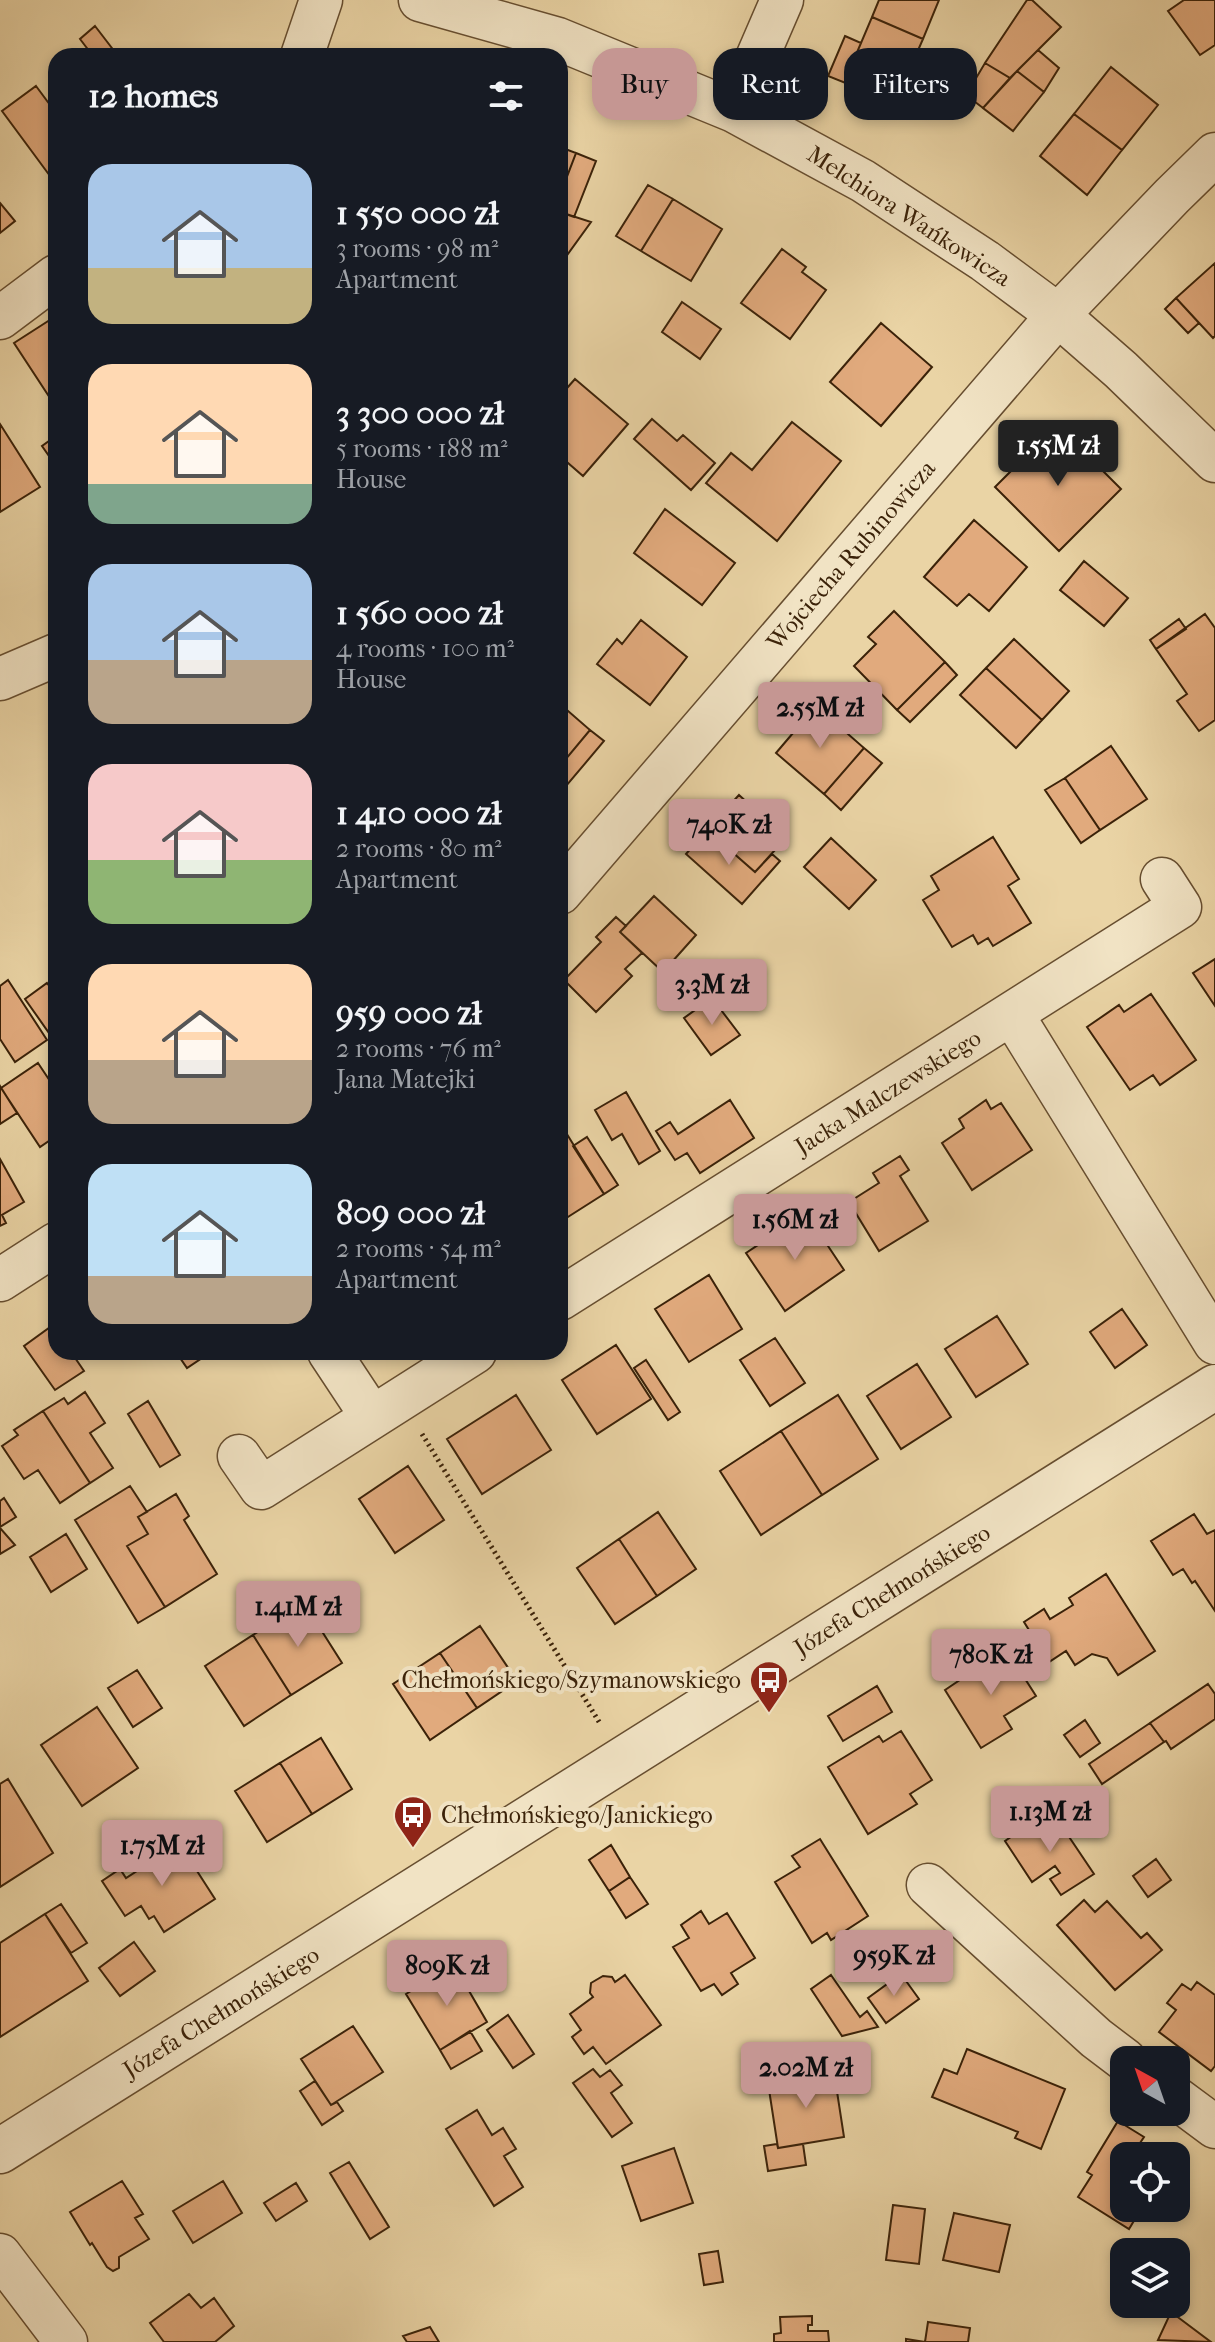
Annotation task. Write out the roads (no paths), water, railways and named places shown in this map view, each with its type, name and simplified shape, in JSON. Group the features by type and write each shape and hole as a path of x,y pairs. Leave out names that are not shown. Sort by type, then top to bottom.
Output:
{"street":[{"path":"305,48 321,0"},
{"name":"Melchiora Wańkowicza","path":"420,0 558,39 713,102"},
{"path":"761,48 782,0"},
{"name":"Melchiora Wańkowicza","path":"751,120 863,181 985,261 1058,315 1121,370 1215,461"},
{"name":"Wojciecha Rubinowicza","path":"568,881 1058,315 1215,154"},
{"path":"0,318 48,282"},
{"path":"0,679 48,658"},
{"name":"Jacka Malczewskiego","path":"568,1294 1180,907 1162,879"},
{"path":"1012,1014 1215,1343"},
{"path":"0,1280 48,1249"},
{"path":"334,1360 372,1417"},
{"path":"239,1456 261,1488 462,1360"},
{"name":"Józefa Chełmońskiego","path":"0,2151 1215,1387"},
{"path":"928,1885 1110,2049"},
{"path":"1190,2108 1215,2127"},
{"path":"0,2255 66,2342"}],"place":[{"name":"Chełmońskiego/Szymanowskiego","path":"769,1714"},
{"name":"Chełmońskiego/Janickiego","path":"413,1849"}]}
